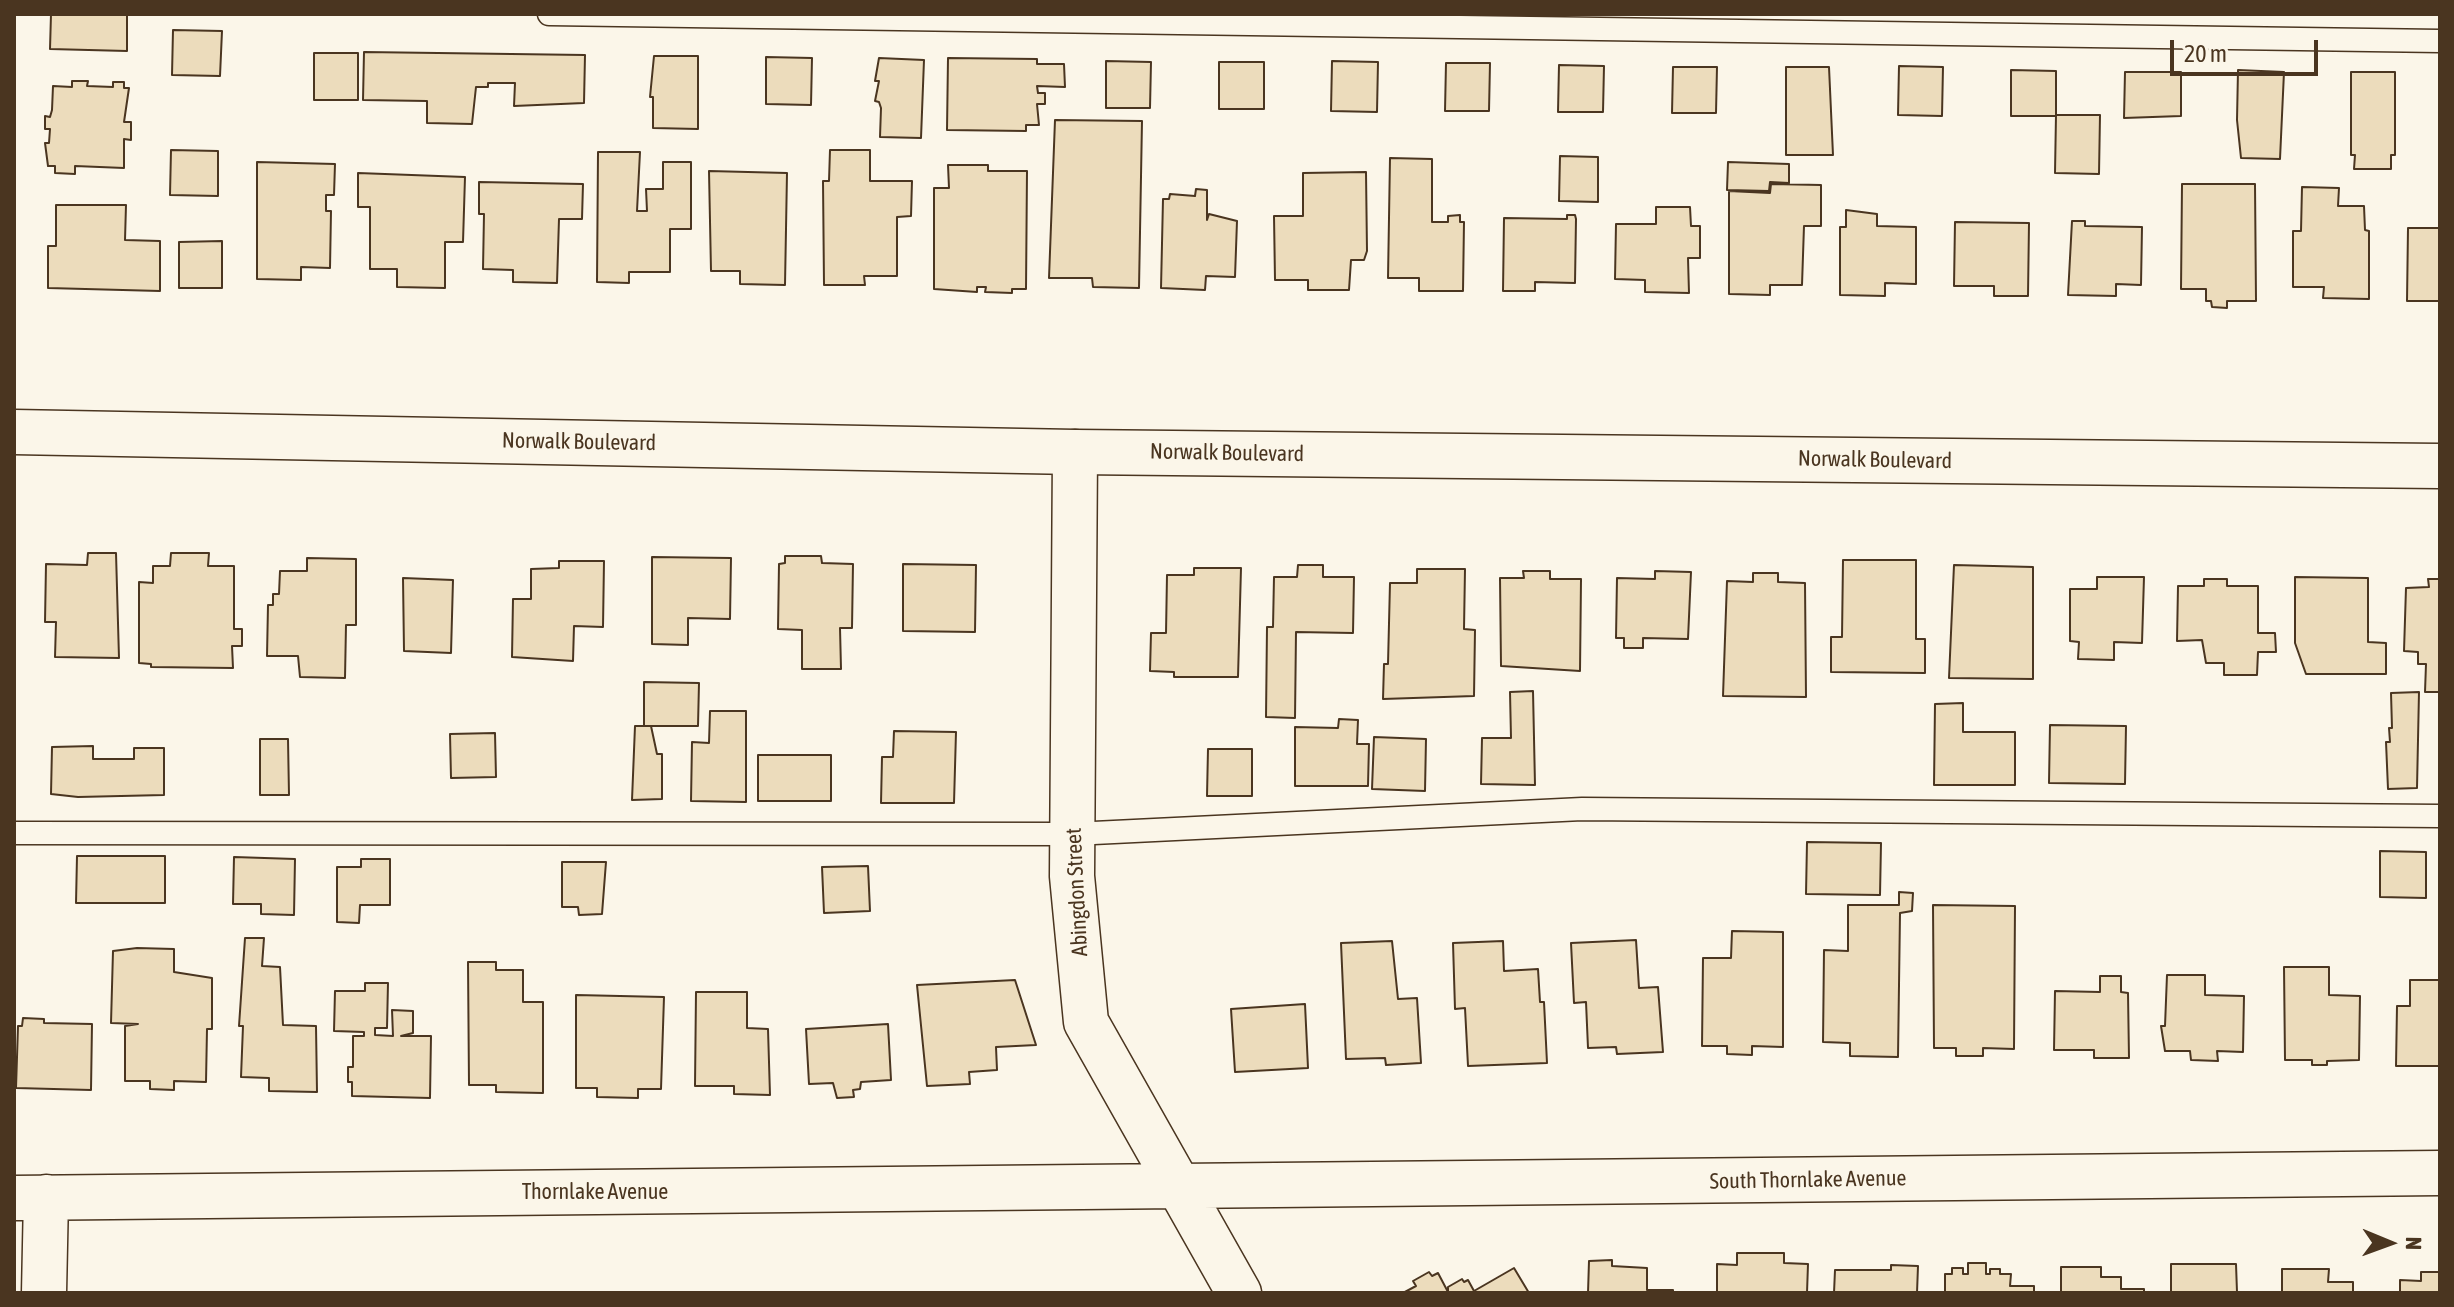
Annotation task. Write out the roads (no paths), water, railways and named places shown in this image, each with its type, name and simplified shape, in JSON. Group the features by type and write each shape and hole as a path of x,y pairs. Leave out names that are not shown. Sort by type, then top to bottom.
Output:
{"street":[{"name":"Norwalk Boulevard","path":"14,432 1075,452 2440,466"},
{"name":"Abingdon Street","path":"1075,452 1072,876 1086,1022 1176,1187 1239,1293"},
{"name":"South Thornlake Avenue","path":"1176,1187 2440,1173"},
{"name":"Thornlake Avenue","path":"30,1197 1176,1187"},
{"path":"30,1197 44,1293"}],"lane":[{"path":"549,14 1675,22 2440,41"},
{"path":"14,833 1073,834 1582,809 2440,816"}]}
